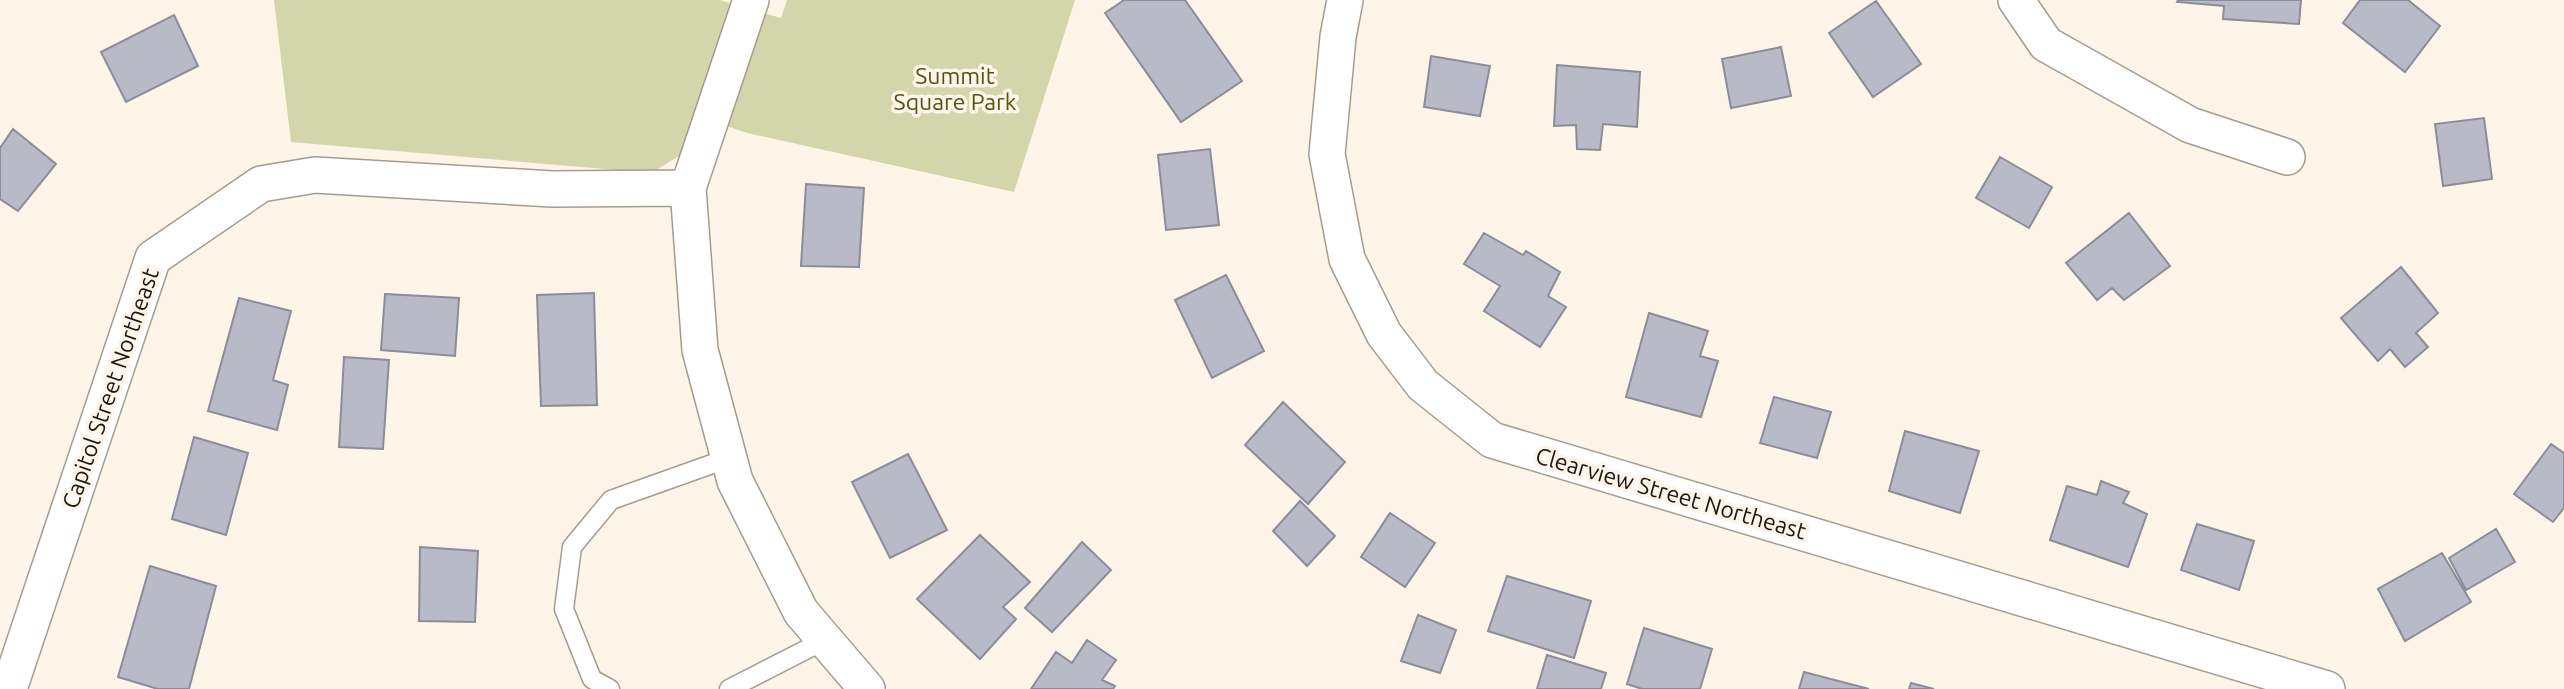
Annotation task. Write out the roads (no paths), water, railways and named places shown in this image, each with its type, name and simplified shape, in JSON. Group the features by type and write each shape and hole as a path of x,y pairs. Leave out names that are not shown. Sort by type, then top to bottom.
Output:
{"street":[{"path":"751,0 688,188 700,350 735,481 801,612 867,689"},
{"name":"Clearview Street Northeast","path":"1345,0 1338,37 1327,154 1347,259 1384,334 1423,385 1492,440 2327,689"},
{"path":"2016,0 2046,44 2190,125 2287,157"},
{"name":"Capitol Street Northeast","path":"9,689 153,258 261,184 315,175 552,189 688,188"}],"lane":[{"path":"610,689 592,679 564,609 572,547 611,500 729,458"},
{"path":"729,689 825,640"}],"park label":[{"name":"Summit Square Park","path":"955,88"}]}
